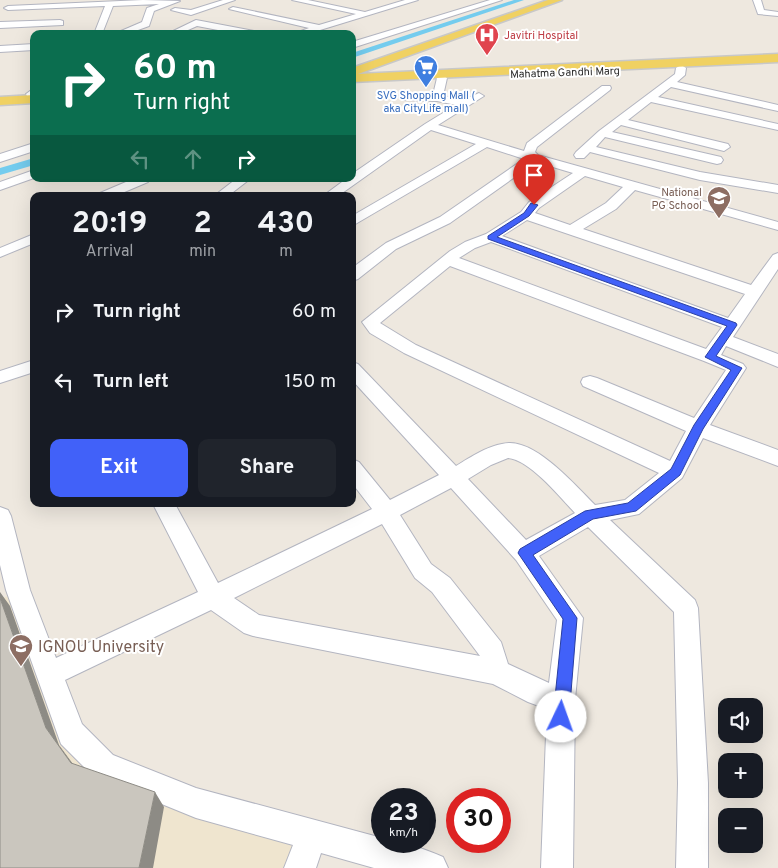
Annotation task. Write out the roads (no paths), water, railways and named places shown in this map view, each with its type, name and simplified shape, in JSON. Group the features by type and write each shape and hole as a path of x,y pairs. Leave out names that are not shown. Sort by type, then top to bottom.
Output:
{"main road":[{"path":"356,64 545,0"},
{"path":"356,70 557,0"},
{"path":"356,78 778,58"},
{"name":"Mahatma Gandhi Marg","path":"356,82 778,64"},
{"path":"0,96 30,94"},
{"path":"0,101 30,95"}],"street":[{"path":"4,10 26,0"},
{"path":"4,10 178,0"},
{"path":"129,30 146,24 150,10 178,0"},
{"path":"296,0 366,14"},
{"path":"311,30 414,0"},
{"path":"457,3 466,0"},
{"path":"356,44 498,0"},
{"path":"757,0 761,12 778,14"},
{"path":"382,2 398,5"},
{"path":"100,30 110,4"},
{"path":"159,7 191,13 232,4 320,27"},
{"path":"56,30 70,5"},
{"path":"356,35 419,14"},
{"path":"0,25 60,23"},
{"path":"180,30 196,23 233,30"},
{"path":"12,48 19,36 30,24"},
{"path":"0,49 30,47"},
{"path":"675,472 410,349 376,329 370,322 455,254 470,245 491,237 526,215 534,205 576,170 587,148 603,133 680,75 681,68"},
{"path":"437,98 442,78"},
{"path":"667,83 778,108"},
{"path":"534,158 530,153 531,146 606,88"},
{"path":"356,178 429,126 479,96"},
{"path":"404,97 437,98 466,104"},
{"path":"648,98 778,127"},
{"path":"716,178 717,160 720,159 742,119"},
{"path":"619,121 729,140"},
{"path":"429,126 534,158 778,226"},
{"path":"603,133 717,160"},
{"path":"356,220 486,143"},
{"path":"0,158 30,148"},
{"path":"587,148 700,176 778,189"},
{"path":"356,272 391,246 445,220 534,158"},
{"path":"0,186 30,175"},
{"path":"116,192 144,182"},
{"path":"130,192 146,182"},
{"path":"226,192 240,182"},
{"path":"336,192 350,182"},
{"path":"572,230 611,206 632,185"},
{"path":"526,215 755,292"},
{"path":"0,243 30,230"},
{"path":"491,237 728,332 778,360"},
{"path":"0,252 30,240"},
{"path":"710,357 778,258"},
{"path":"449,260 737,368 698,428 675,472 631,508 590,515 524,553"},
{"path":"0,377 30,367"},
{"path":"356,372 524,553 570,618 562,698 557,868"},
{"path":"590,382 698,428 778,458"},
{"path":"49,674 212,597 453,478 496,454 507,450 515,451 531,460 563,487 686,608 693,783 692,868"},
{"path":"356,472 386,511 423,571 441,585 492,650 497,672"},
{"path":"166,507 212,597 253,624 497,672 538,693 562,698"},
{"path":"0,516 9,594 49,674 71,734 103,766 196,803 432,868"},
{"path":"300,868 312,835"}],"waterway":[{"path":"356,55 521,0"},
{"path":"0,172 30,162"}],"place":[{"name":"Javitri Hospital","path":"487,56"},
{"name":"SVG Shopping Mall ( aka CityLife mall)","path":"426,88"},
{"name":"National PG School","path":"719,219"},
{"name":"IGNOU University","path":"21,667"}]}
